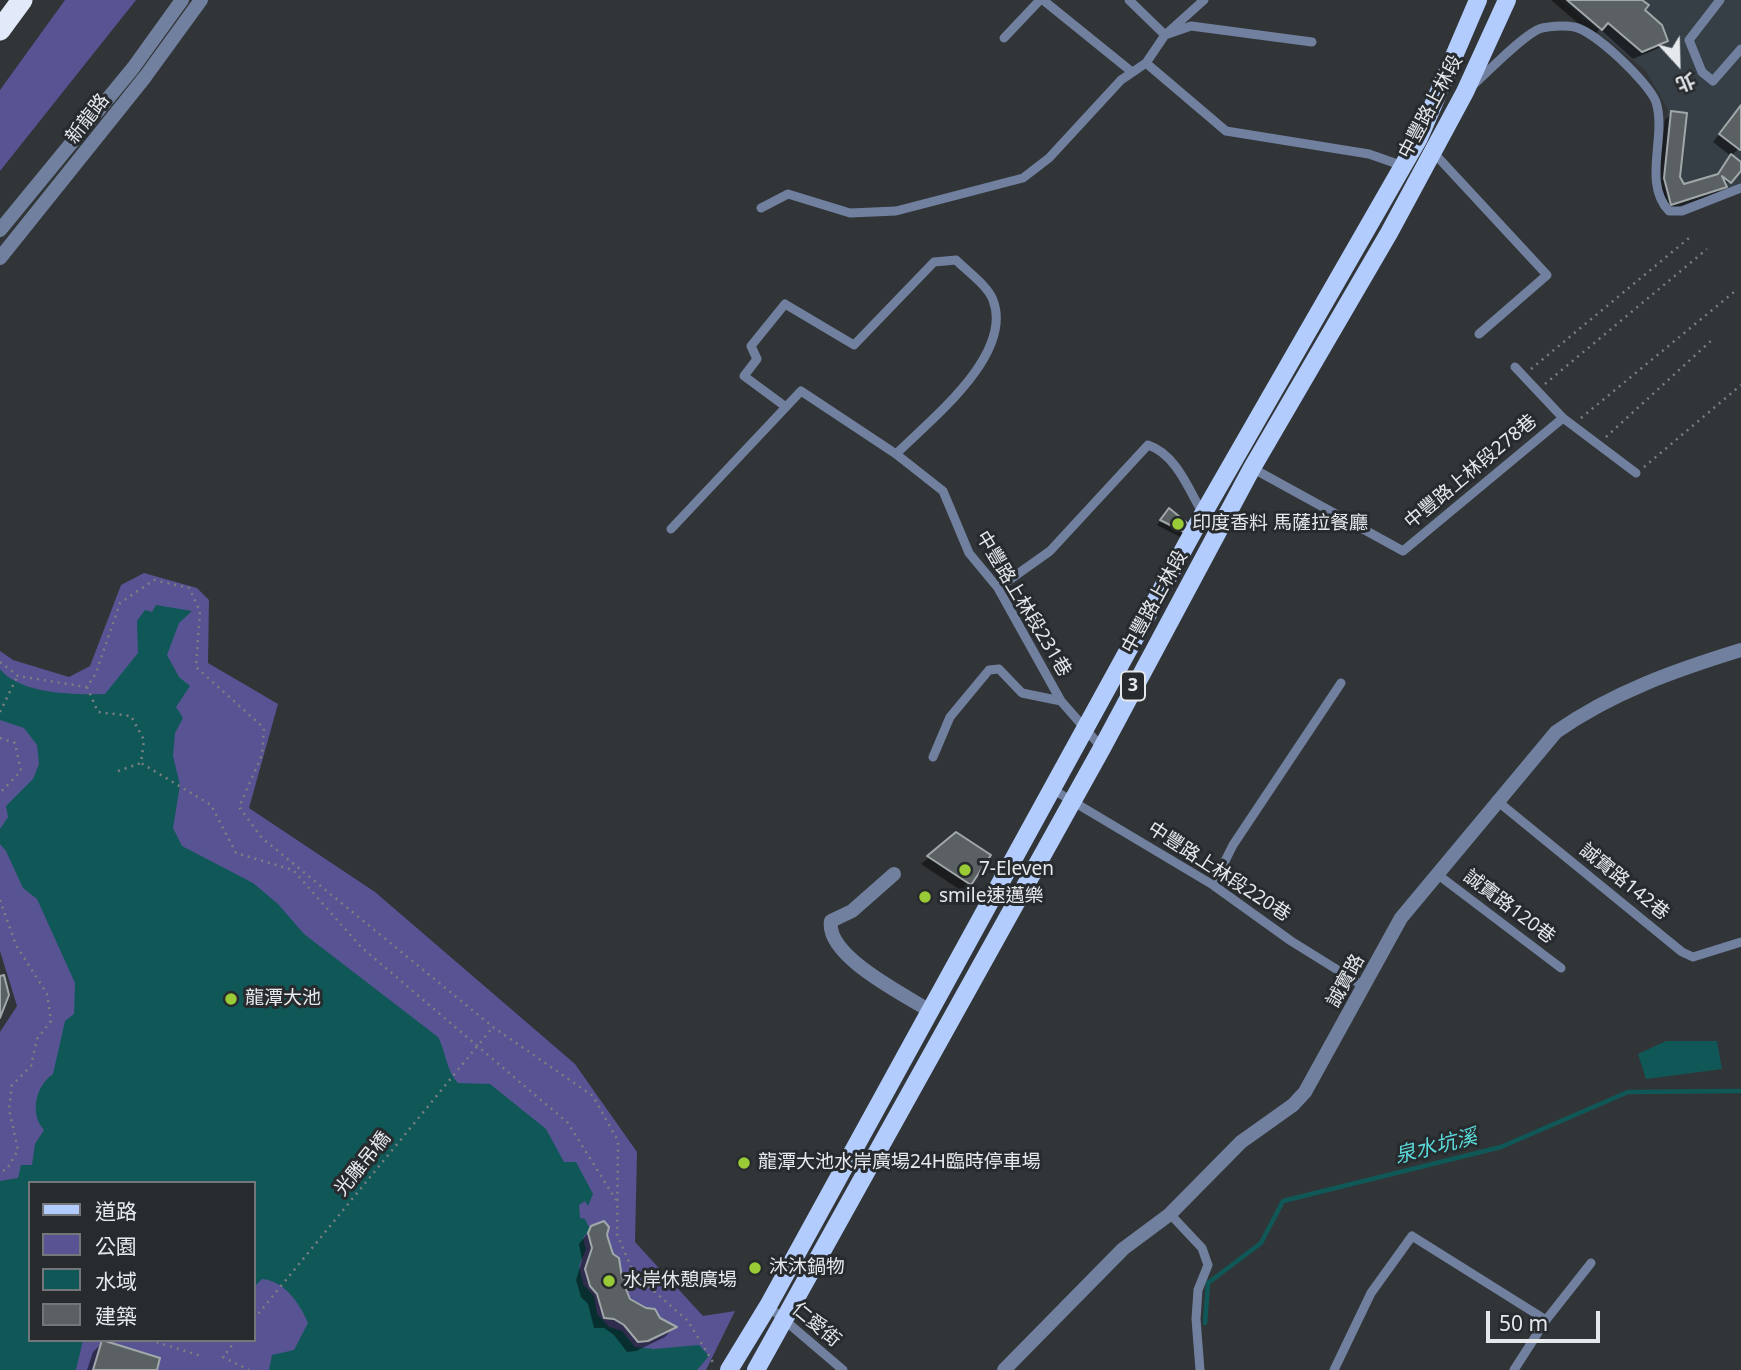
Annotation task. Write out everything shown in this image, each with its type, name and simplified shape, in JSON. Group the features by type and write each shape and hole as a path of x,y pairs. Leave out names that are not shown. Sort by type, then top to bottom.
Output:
{"highway":[{"path":"0,30 22,0"}],"main road":[{"name":"中豐路上林段","path":"729,1370 768,1306 1203,514 1411,171 1432,151 1465,92 1507,0"},
{"name":"中豐路上林段","path":"756,1370 781,1320 1102,748 1252,468 1389,233 1411,171 1419,138 1473,1"}],"street":[{"name":"新龍路","path":"0,230 133,68 182,0"},
{"name":"新龍路","path":"0,258 145,77 201,0"},
{"name":"誠實路","path":"1004,1370 1123,1249 1170,1214 1241,1142 1293,1105 1305,1092 1401,918 1496,800 1556,732 1588,710 1670,672 1741,650"},
{"path":"894,874 852,911 831,921 830,928 842,953 930,1012"}],"lane":[{"path":"1004,38 1042,0 1132,72"},
{"path":"1129,0 1165,35"},
{"path":"761,208 788,194 850,212 896,211 1023,178 1049,158 1132,72 1146,63 1165,35 1204,0"},
{"path":"1720,0 1689,40 1702,72 1713,81 1741,49"},
{"path":"1165,35 1191,26 1312,42"},
{"path":"1465,92 1538,29 1576,27 1626,61 1656,101 1660,137 1656,179 1660,202 1669,211 1682,211 1741,188"},
{"path":"1146,63 1226,131 1369,154 1411,171"},
{"path":"1419,138 1547,275 1479,334"},
{"path":"786,407 744,376 757,359 751,346 785,304 854,345 934,262 956,260 992,298 996,316 988,350 974,376 896,454"},
{"path":"1515,368 1563,418 1636,473"},
{"name":"中豐路上林段231巷","path":"671,529 693,502 716,484 801,391 896,454 943,491 969,553 998,588 1060,701 1102,748"},
{"name":"中豐路上林段278巷","path":"1252,468 1403,551 1563,418"},
{"path":"998,588 1050,551 1148,445 1157,448 1178,470 1203,514"},
{"path":"933,757 950,717 989,670 999,669 1022,693 1060,701"},
{"path":"1213,885 1233,845 1341,683"},
{"name":"中豐路上林段220巷","path":"1052,789 1213,885 1291,941 1365,987"},
{"name":"誠實路142巷","path":"1496,800 1682,953 1693,957 1741,943"},
{"name":"誠實路120巷","path":"1437,874 1561,968"},
{"path":"1170,1214 1202,1248 1208,1265 1198,1290 1196,1320 1200,1370"},
{"path":"1334,1370 1371,1293 1412,1236 1546,1320"},
{"path":"1514,1370 1546,1320 1591,1263"},
{"name":"仁愛街","path":"768,1306 781,1320 843,1370"}],"path":[{"path":"1523,376 1689,238"},
{"path":"1537,390 1707,249"},
{"path":"1573,425 1734,292"},
{"path":"1598,444 1714,338"},
{"path":"1636,473 1741,385"},
{"path":"87,687 96,673 120,603 153,580 189,588 200,611 195,667 264,728 262,755 239,807 262,838 494,1027 593,1096 618,1141 617,1234 634,1275 688,1321 718,1370"},
{"path":"0,662 18,676 87,687"},
{"path":"0,712 18,676"},
{"path":"87,687 98,712 131,716 144,740 141,762"},
{"path":"0,738 15,743 21,771 0,793"},
{"path":"118,771 141,762"},
{"path":"141,762 211,805 236,853 293,870 361,947 568,1123 617,1201"},
{"path":"0,900 16,945 47,994 51,1021 37,1039 31,1066 12,1085 9,1109 18,1150 7,1169 0,1172"},
{"name":"光雕吊橋","path":"256,1317 494,1027"},
{"path":"156,1342 201,1356"},
{"path":"234,1342 223,1357 249,1370"}],"shaded area":[{"path":"1560,0 1741,0 1741,187 1670,209 1661,179 1668,110 1646,71"}],"green space":[{"path":"65,0 136,0 0,171 0,90"},
{"name":"龍潭大池","path":"144,573 197,588 209,600 208,663 278,704 249,808 375,892 575,1064 637,1152 635,1242 703,1316 735,1311 706,1370 0,1370 0,1032 17,1006 0,951 0,651 13,660 69,677 90,666 121,585"}],"water":[{"name":"龍潭大池","path":"156,605 192,611 179,623 167,655 179,677 190,686 176,707 183,718 175,733 173,756 180,785 173,828 182,846 253,883 278,904 304,934 438,1037 458,1083 490,1084 546,1129 564,1162 576,1162 593,1194 588,1206 585,1201 579,1205 580,1218 585,1219 590,1229 583,1238 586,1249 579,1266 583,1284 594,1296 597,1314 609,1327 622,1331 635,1347 654,1349 699,1345 709,1356 697,1370 269,1370 272,1355 294,1350 308,1323 301,1308 285,1289 262,1279 256,1285 256,1181 28,1181 28,1342 83,1342 76,1370 0,1370 0,1181 18,1178 21,1165 32,1165 35,1144 44,1130 37,1116 36,1100 42,1085 53,1074 65,1021 74,1014 75,983 37,899 23,888 0,844 0,829 8,817 6,806 33,779 39,764 37,745 24,728 0,720 0,669 20,684 34,688 64,693 105,694 138,653 137,621 145,610 152,612"},
{"path":"1666,1041 1717,1041 1722,1069 1646,1079 1638,1054"}],"building":[{"path":"1567,0 1642,0 1649,5 1645,10 1662,25 1668,41 1642,52 1608,23 1602,30"},
{"path":"1741,105 1741,149 1740,150 1719,134"},
{"path":"1671,111 1687,113 1680,177 1684,184 1718,174 1731,154 1741,162 1741,171 1731,183 1722,176 1727,187 1671,205 1664,178"},
{"name":"印度香料 馬薩拉餐廳","path":"1169,508 1192,527 1188,534 1160,520"},
{"name":"7-Eleven","path":"956,832 991,855 971,885 927,856"},
{"path":"4,975 9,995 0,1018 0,976"},
{"name":"水岸休憩廣場","path":"604,1221 609,1227 607,1235 613,1254 619,1258 622,1278 629,1280 626,1289 630,1299 646,1308 655,1309 660,1318 677,1327 648,1341 638,1342 624,1325 614,1319 604,1318 597,1294 590,1286 585,1269 592,1248 588,1233 591,1226"},
{"path":"101,1342 160,1358 157,1370 93,1370"}],"waterway":[{"name":"泉水坑溪","path":"1205,1323 1208,1283 1261,1243 1283,1201 1501,1147 1628,1092 1741,1091"}],"place":[{"name":"印度香料 馬薩拉餐廳","path":"1178,524"},
{"name":"7-Eleven","path":"965,870"},
{"name":"smile速邁樂","path":"925,897"},
{"name":"龍潭大池","path":"231,999"},
{"name":"龍潭大池水岸廣場24H臨時停車場","path":"744,1163"},
{"name":"沐沐鍋物","path":"755,1268"},
{"name":"水岸休憩廣場","path":"609,1281"}]}
